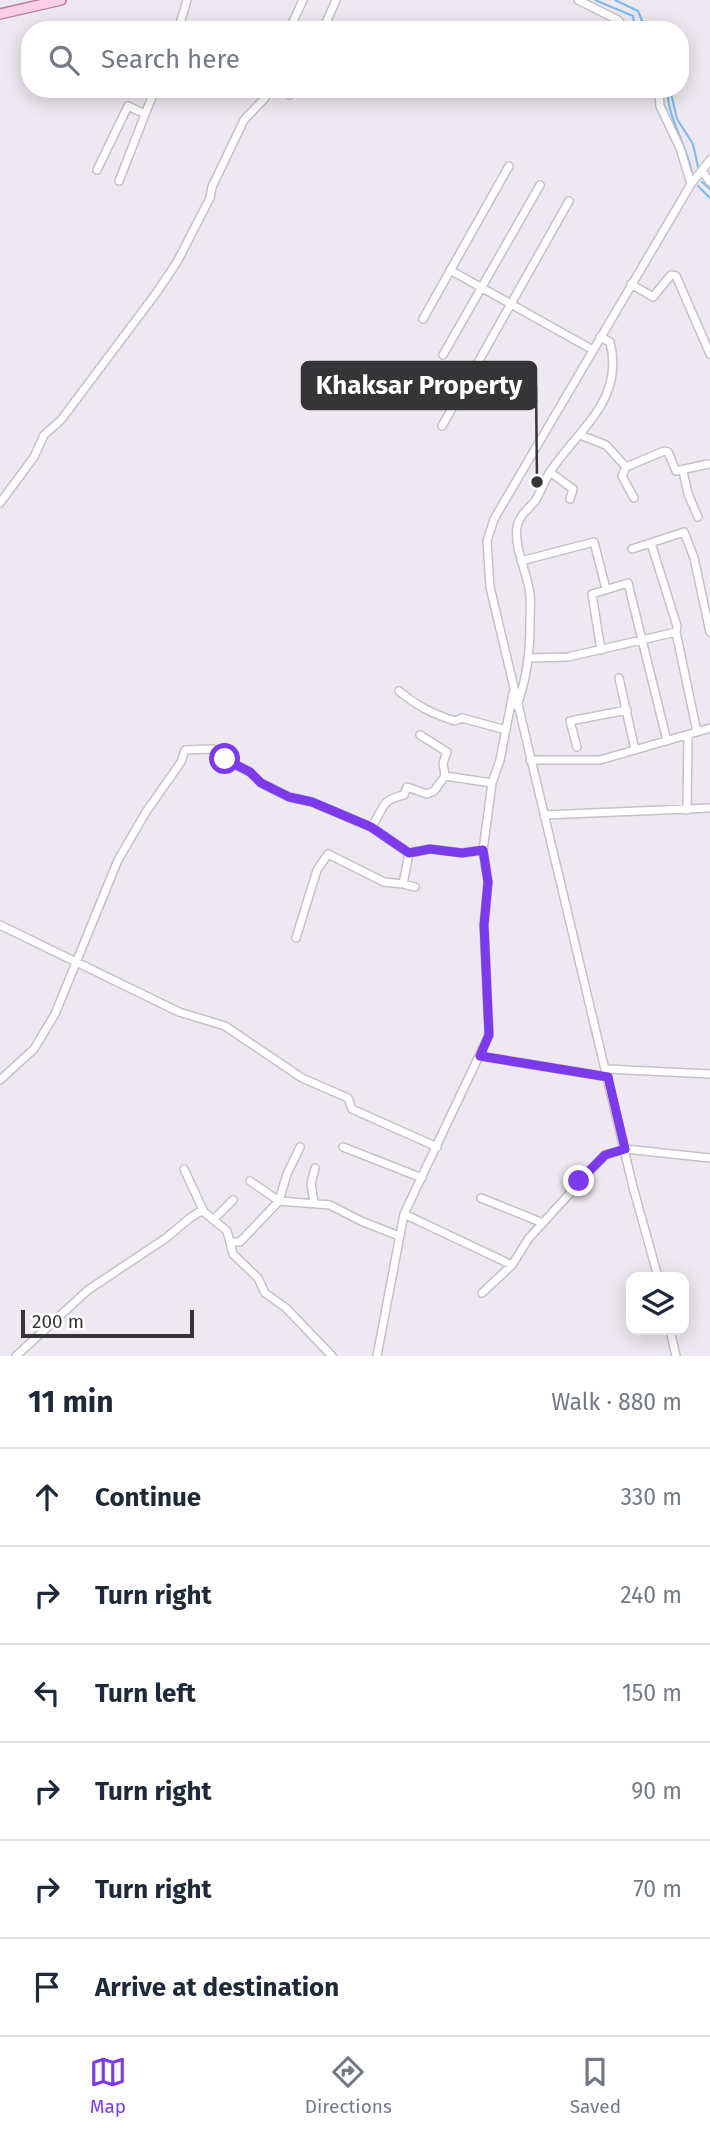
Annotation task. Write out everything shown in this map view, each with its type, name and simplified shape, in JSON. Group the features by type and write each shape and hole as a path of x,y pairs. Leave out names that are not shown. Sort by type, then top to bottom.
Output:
{"main road":[{"path":"0,15 61,0"}],"street":[{"path":"181,21 187,0"},
{"path":"293,21 303,0"},
{"path":"327,21 336,0"},
{"path":"578,0 619,21"},
{"path":"119,181 151,98"},
{"path":"0,503 34,457 44,435 61,420 130,330 177,262 210,198 212,187 244,120 265,98"},
{"path":"660,98 660,106 680,148 691,184"},
{"path":"97,170 128,106 145,114"},
{"path":"657,1272 513,690 490,587 487,541 494,519 631,284 691,184 710,160"},
{"path":"423,319 509,166"},
{"path":"702,171 710,182"},
{"path":"443,355 540,185"},
{"path":"442,426 569,201"},
{"path":"450,270 593,350"},
{"path":"631,284 653,297 671,275 676,276 710,354"},
{"path":"517,706 526,681 530,658 530,595 521,561 517,527 522,514 534,501 550,471 580,435 607,396 612,376 612,352 610,342 600,337"},
{"path":"466,385 491,401"},
{"path":"580,435 606,445 626,467"},
{"path":"634,498 621,475 626,467 667,451 675,470 682,471 708,464"},
{"path":"550,471 573,489 570,499"},
{"path":"682,471 698,517"},
{"path":"632,549 686,533 710,632"},
{"path":"521,561 594,541 606,589"},
{"path":"652,543 677,626 697,732"},
{"path":"601,650 592,594 626,583 667,741"},
{"path":"530,658 568,657 676,632"},
{"path":"619,678 635,750"},
{"path":"377,1356 404,1214 489,1035 484,925 488,882 483,850 492,783 513,690"},
{"path":"399,691 417,706 439,716 455,721 462,718 506,730"},
{"path":"577,747 570,721 627,710"},
{"path":"530,760 600,760 710,728"},
{"path":"371,827 390,797 404,794 408,787 427,794 434,791 445,776 443,763 447,752 420,735"},
{"path":"687,810 688,735"},
{"path":"0,1080 34,1049 55,1014 118,860 146,812 181,762 185,750 211,748 224,751 225,759 250,772 261,783 289,797 312,802 371,827 409,853 430,849 462,853 483,850"},
{"path":"445,776 492,783"},
{"path":"544,815 710,807"},
{"path":"403,884 409,853"},
{"path":"296,938 317,870 328,854 384,883 415,887"},
{"path":"0,925 179,1012 225,1026 302,1078 348,1098 352,1109 438,1147"},
{"path":"480,1056 607,1073 710,1074"},
{"path":"0,1065 9,1070"},
{"path":"231,1242 240,1242 279,1201 287,1174 300,1147"},
{"path":"343,1147 422,1178"},
{"path":"482,1293 512,1265 529,1238 605,1155 625,1149 710,1158"},
{"path":"314,1202 311,1184 315,1168"},
{"path":"184,1169 204,1212 227,1231 233,1254 258,1278 265,1293 286,1308 332,1356"},
{"path":"250,1181 279,1201 314,1202 344,1211 399,1236"},
{"path":"481,1198 543,1223"},
{"path":"213,1220 233,1200"},
{"path":"16,1356 88,1290 166,1238 190,1218 204,1212"},
{"path":"404,1214 512,1265"},
{"path":"671,1335 677,1356"}],"waterway":[{"path":"595,0 633,16 634,21"},
{"path":"615,0 638,11 642,21"},
{"path":"668,98 692,172"},
{"path":"672,98 677,119 693,144 698,167"},
{"path":"702,182 710,189"},
{"path":"698,186 710,198"}],"place":[{"name":"Khaksar Property","path":"537,482"}],"route":[{"path":"225,759 250,772 261,783 289,797 312,802 371,827 409,853 430,849 462,853 483,850 488,882 484,925 489,1035 480,1056 608,1077 625,1149 605,1155 579,1181"}]}
